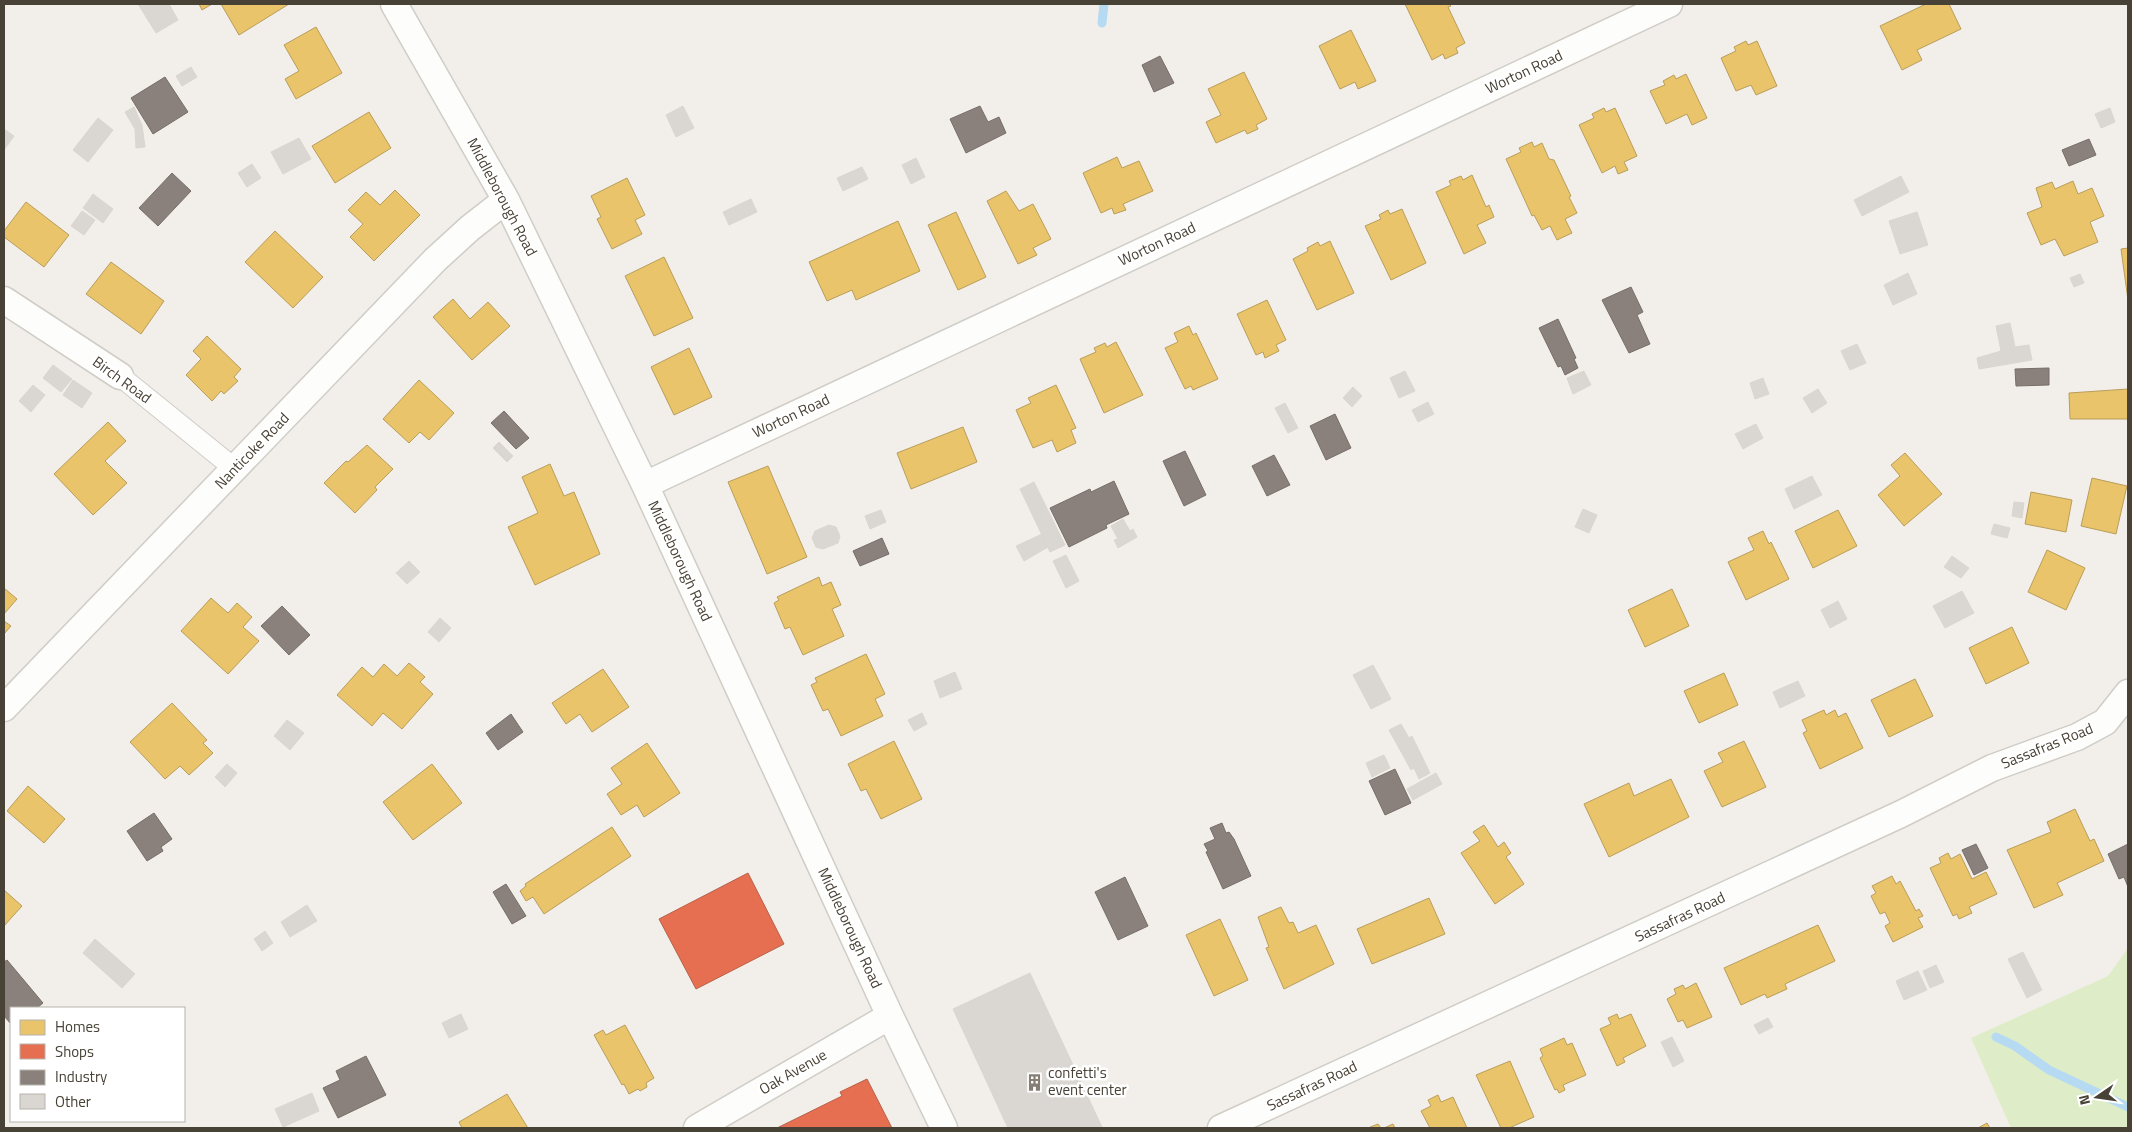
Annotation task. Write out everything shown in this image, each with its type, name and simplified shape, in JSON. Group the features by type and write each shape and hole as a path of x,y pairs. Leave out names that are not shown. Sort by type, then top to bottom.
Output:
{"street":[{"name":"Middleborough Road","path":"394,4 506,200 645,485 890,1016 944,1128"},
{"name":"Worton Road","path":"645,485 1669,4"},
{"name":"Nanticoke Road","path":"4,708 435,260 470,228 506,200"},
{"name":"Birch Road","path":"4,300 120,376 235,469"},
{"name":"Sassafras Road","path":"1221,1128 1901,814 1992,768 2077,737 2105,722 2128,693"},
{"name":"Oak Avenue","path":"697,1128 890,1016"}],"green space":[{"path":"2128,948 2128,1128 2011,1128 1971,1038 2108,976"}],"building: Homes":[{"path":"199,4 212,4 202,10"},
{"path":"221,4 289,4 239,35"},
{"path":"1405,4 1449,4 1451,6 1448,7 1465,43 1456,48 1458,53 1445,59 1443,54 1432,60"},
{"path":"1926,4 1949,4 1961,29 1917,50 1922,60 1902,70 1880,26"},
{"path":"316,27 342,73 296,99 285,79 299,71 284,45"},
{"path":"1351,30 1376,81 1358,89 1355,82 1340,89 1319,46"},
{"path":"1746,41 1748,45 1757,41 1777,86 1756,95 1751,85 1736,91 1721,58 1736,51 1734,47"},
{"path":"1244,72 1267,119 1256,125 1258,129 1247,134 1245,130 1216,143 1206,122 1221,115 1208,89"},
{"path":"1686,74 1707,118 1692,125 1687,114 1666,124 1650,91 1665,85 1663,81 1674,75 1676,79"},
{"path":"1604,108 1606,112 1615,108 1637,156 1624,162 1628,170 1618,174 1615,166 1602,173 1579,125 1594,118 1592,114"},
{"path":"369,112 391,148 335,183 312,146"},
{"path":"1532,142 1534,147 1542,143 1549,159 1554,160 1577,213 1565,219 1572,233 1557,240 1550,226 1542,230 1534,215 1532,216 1506,159 1521,152 1519,148"},
{"path":"1117,157 1122,168 1139,161 1153,191 1123,204 1126,210 1114,214 1112,208 1101,213 1083,173"},
{"path":"1472,175 1486,207 1489,205 1494,217 1477,225 1486,243 1464,254 1436,192 1451,185 1449,181 1461,176 1463,180"},
{"path":"627,178 645,215 635,220 642,234 612,249 597,219 601,217 591,196"},
{"path":"2073,181 2078,194 2092,188 2104,216 2090,222 2098,242 2064,256 2055,239 2041,245 2027,213 2042,207 2036,188 2052,182 2055,189"},
{"path":"395,190 420,215 374,261 350,237 363,224 348,210 366,192 380,205"},
{"path":"1006,191 1019,211 1033,204 1051,239 1033,248 1037,255 1018,264 987,201"},
{"path":"26,202 69,235 44,267 4,237 4,231"},
{"path":"1402,209 1426,263 1391,280 1365,226 1381,219 1379,215 1388,210 1390,214"},
{"path":"956,212 986,277 958,290 928,225"},
{"path":"898,221 920,271 856,300 852,290 827,301 809,262"},
{"path":"275,231 323,277 293,308 245,262"},
{"path":"1330,241 1354,293 1317,310 1293,259 1308,251 1307,248 1318,242 1320,246"},
{"path":"2128,248 2128,300 2121,249"},
{"path":"664,257 693,318 654,336 625,276"},
{"path":"111,262 164,301 141,334 86,294"},
{"path":"453,299 470,319 488,302 510,326 472,360 433,317"},
{"path":"1267,300 1286,340 1276,345 1279,351 1265,358 1263,352 1256,355 1237,314"},
{"path":"1189,326 1193,335 1196,333 1218,379 1193,390 1191,386 1185,389 1165,348 1178,342 1174,333"},
{"path":"207,336 241,369 234,377 238,381 224,394 221,391 212,401 186,375 201,359 193,351"},
{"path":"1116,342 1143,395 1104,413 1080,359 1096,352 1094,348 1105,343 1107,347"},
{"path":"689,348 712,397 674,415 651,367"},
{"path":"419,380 454,413 429,440 420,432 409,443 383,419"},
{"path":"1056,385 1076,428 1071,430 1076,443 1057,452 1052,440 1033,448 1016,410 1031,403 1028,398"},
{"path":"2128,389 2128,419 2070,419 2069,393"},
{"path":"108,422 126,441 105,461 127,483 93,515 54,474"},
{"path":"963,427 977,462 911,489 897,453"},
{"path":"367,445 393,469 375,487 377,490 355,513 324,483 346,461 348,462"},
{"path":"1905,453 1942,494 1904,526 1878,495 1900,476 1891,465"},
{"path":"550,464 564,496 574,492 600,554 535,585 508,527 538,513 522,477"},
{"path":"768,466 807,557 767,574 728,482"},
{"path":"2092,478 2127,486 2116,534 2081,526"},
{"path":"2031,492 2072,500 2066,532 2025,524"},
{"path":"1838,510 1857,546 1813,568 1795,531"},
{"path":"1763,531 1769,544 1771,542 1789,579 1746,600 1728,562 1754,550 1748,538"},
{"path":"2047,550 2085,568 2066,610 2028,592"},
{"path":"819,577 822,586 831,582 841,605 832,609 844,636 803,655 790,627 785,629 774,603 779,600 777,597"},
{"path":"4,588 17,599 4,614"},
{"path":"1672,589 1689,626 1645,647 1628,610"},
{"path":"211,598 228,613 237,603 252,617 243,627 259,641 228,674 181,631"},
{"path":"4,621 11,626 4,634"},
{"path":"2012,627 2029,663 1986,684 1969,648"},
{"path":"866,654 885,694 875,699 883,716 841,736 828,709 823,711 811,685 817,682 815,678"},
{"path":"409,663 425,677 420,682 433,694 402,729 383,713 372,726 337,695 362,667 373,677 384,664 397,676"},
{"path":"603,669 629,707 592,732 580,714 566,724 552,703"},
{"path":"1724,673 1738,705 1699,723 1684,691"},
{"path":"1915,679 1933,716 1889,737 1871,700"},
{"path":"172,703 207,740 203,743 213,753 189,775 180,766 165,779 130,742"},
{"path":"1824,710 1826,715 1835,710 1838,717 1846,713 1863,748 1820,769 1803,733 1807,731 1802,720"},
{"path":"894,741 922,799 881,819 866,789 861,791 848,764"},
{"path":"1744,741 1766,787 1722,807 1704,771 1723,762 1718,753"},
{"path":"647,743 680,793 644,817 637,805 621,815 607,794 622,784 611,768"},
{"path":"432,764 462,803 413,840 383,802"},
{"path":"1671,779 1689,817 1609,857 1584,804 1629,783 1634,796"},
{"path":"28,786 65,819 44,843 7,811"},
{"path":"2075,809 2090,841 2094,839 2104,861 2057,883 2063,895 2034,908 2007,850 2051,832 2047,822"},
{"path":"1484,825 1498,847 1504,842 1511,853 1506,857 1524,884 1495,904 1461,853 1480,841 1473,832"},
{"path":"612,827 631,856 544,914 533,897 526,901 520,891 526,886 525,884"},
{"path":"1948,853 1951,859 1960,854 1972,879 1986,872 1997,894 1969,907 1972,913 1959,919 1957,914 1953,916 1930,868 1941,863 1939,858"},
{"path":"1892,876 1896,884 1900,881 1916,911 1919,909 1923,916 1918,918 1923,927 1893,942 1885,926 1890,923 1885,912 1880,914 1871,896 1876,893 1872,886"},
{"path":"4,890 22,906 4,926"},
{"path":"1429,898 1445,934 1372,964 1357,929"},
{"path":"1281,907 1289,923 1293,922 1298,933 1316,925 1334,964 1284,989 1266,948 1269,947 1258,917"},
{"path":"1220,919 1248,980 1214,996 1186,935"},
{"path":"1818,925 1835,961 1785,984 1787,989 1767,998 1765,994 1741,1005 1724,968"},
{"path":"1696,983 1712,1017 1687,1028 1683,1020 1678,1022 1667,999 1676,994 1674,989 1683,985 1685,989"},
{"path":"1617,1014 1619,1019 1631,1014 1646,1046 1623,1058 1625,1062 1617,1066 1600,1029 1611,1024 1608,1018"},
{"path":"625,1025 654,1078 646,1083 647,1087 629,1094 594,1035 603,1030 606,1035"},
{"path":"1564,1038 1567,1045 1572,1043 1586,1075 1563,1085 1565,1090 1559,1093 1557,1089 1555,1090 1540,1058 1543,1056 1540,1049"},
{"path":"1510,1061 1534,1117 1509,1128 1501,1128 1476,1075"},
{"path":"507,1094 528,1128 462,1128 459,1122"},
{"path":"1438,1095 1441,1102 1453,1097 1467,1128 1430,1128 1421,1111 1431,1106 1428,1100"},
{"path":"1987,1123 1990,1128 1978,1128"},
{"path":"1378,1124 1381,1128 1368,1128"},
{"path":"1393,1124 1395,1128 1384,1128"}],"building: Shops":[{"path":"748,873 784,944 696,989 659,919"},
{"path":"867,1079 892,1128 777,1128 842,1096 840,1092"}],"building: Industry":[{"path":"1160,56 1174,83 1154,92 1142,65"},
{"path":"165,77 188,112 153,134 131,98"},
{"path":"980,106 988,122 999,117 1006,133 966,153 950,119"},
{"path":"2089,139 2096,155 2069,166 2062,150"},
{"path":"172,173 191,191 158,226 139,208"},
{"path":"1631,287 1643,312 1637,315 1650,344 1629,353 1602,300"},
{"path":"1558,319 1576,358 1574,359 1578,368 1565,375 1561,366 1558,367 1539,328"},
{"path":"2049,368 2049,385 2016,386 2015,369"},
{"path":"504,411 529,438 516,449 491,423"},
{"path":"1335,414 1351,448 1326,460 1310,426"},
{"path":"1185,451 1206,495 1184,506 1163,461"},
{"path":"1274,455 1290,485 1267,496 1252,466"},
{"path":"1114,481 1129,514 1106,525 1107,528 1069,547 1050,508 1090,489 1091,492"},
{"path":"882,538 889,554 860,566 853,551"},
{"path":"282,606 310,635 289,655 261,626"},
{"path":"511,714 523,732 498,750 486,733"},
{"path":"1395,769 1411,803 1385,815 1369,781"},
{"path":"154,813 172,839 161,847 163,851 147,861 127,831"},
{"path":"1222,823 1226,833 1229,832 1234,839 1251,876 1223,889 1204,844 1215,839 1210,828"},
{"path":"1976,844 1988,868 1974,875 1962,850"},
{"path":"2128,844 2128,887 2124,877 2119,879 2108,854"},
{"path":"1125,877 1148,926 1118,940 1095,892"},
{"path":"506,884 526,916 512,924 493,892"},
{"path":"7,960 43,1003 38,1007 10,1007 10,1023 4,1016 4,962"},
{"path":"366,1056 386,1095 338,1118 323,1088 340,1080 336,1071"}],"building: Other":[{"path":"138,4 169,4 178,20 156,33"},
{"path":"191,67 197,77 182,86 176,76"},
{"path":"683,106 694,128 676,137 666,115"},
{"path":"134,107 142,125 145,147 136,148 135,129 125,112"},
{"path":"2110,108 2115,122 2101,128 2095,114"},
{"path":"98,118 113,130 88,162 73,150"},
{"path":"4,129 14,136 4,150"},
{"path":"299,138 311,159 283,174 271,152"},
{"path":"916,158 925,177 911,184 902,165"},
{"path":"252,164 261,178 247,187 238,173"},
{"path":"862,167 868,179 843,191 837,178"},
{"path":"1901,176 1909,192 1862,216 1854,200"},
{"path":"93,194 113,209 103,223 83,208"},
{"path":"751,199 757,212 729,225 723,212"},
{"path":"82,211 95,220 84,235 71,226"},
{"path":"1917,212 1928,245 1900,254 1889,221"},
{"path":"1908,273 1917,294 1893,305 1884,285"},
{"path":"2080,274 2084,283 2074,287 2070,278"},
{"path":"2010,323 2015,347 2029,345 2032,360 1979,369 1977,358 2001,351 1996,326"},
{"path":"1857,344 1866,363 1850,370 1841,351"},
{"path":"53,365 72,379 61,392 43,378"},
{"path":"1405,371 1415,391 1399,398 1390,378"},
{"path":"1584,371 1591,385 1573,394 1567,378"},
{"path":"1763,378 1769,394 1755,399 1750,383"},
{"path":"73,380 92,393 82,408 63,395"},
{"path":"33,385 45,395 31,412 19,401"},
{"path":"1353,387 1362,396 1352,407 1343,398"},
{"path":"1818,389 1827,403 1812,413 1803,398"},
{"path":"1428,402 1434,414 1418,422 1412,410"},
{"path":"1285,403 1298,428 1288,433 1275,408"},
{"path":"1756,424 1763,438 1743,449 1735,434"},
{"path":"499,442 513,456 507,462 493,448"},
{"path":"1812,476 1822,495 1794,509 1785,489"},
{"path":"1034,482 1065,545 1050,552 1020,489"},
{"path":"2014,502 2024,503 2022,518 2012,516"},
{"path":"1583,509 1597,515 1589,533 1575,527"},
{"path":"881,510 886,522 870,529 865,516"},
{"path":"1123,519 1130,531 1133,529 1137,537 1118,548 1114,540 1118,539 1111,526"},
{"path":"1994,524 2010,528 2007,538 1991,534"},
{"path":"829,525 836,527 840,536 838,543 823,549 816,547 812,538 815,531"},
{"path":"1042,534 1048,547 1024,561 1016,546"},
{"path":"1066,555 1079,581 1066,588 1053,561"},
{"path":"1952,556 1969,568 1961,578 1944,567"},
{"path":"409,561 420,572 407,584 396,573"},
{"path":"1962,591 1974,613 1945,628 1933,606"},
{"path":"1838,601 1847,619 1830,628 1821,610"},
{"path":"440,618 451,628 439,642 428,632"},
{"path":"1373,665 1391,699 1371,709 1353,675"},
{"path":"955,672 962,689 940,698 934,681"},
{"path":"1798,681 1805,696 1780,708 1773,692"},
{"path":"922,713 927,724 914,731 908,720"},
{"path":"287,720 304,733 290,750 274,736"},
{"path":"1401,724 1409,738 1412,736 1430,773 1419,779 1414,768 1411,770 1389,730"},
{"path":"1384,755 1390,768 1372,777 1366,763"},
{"path":"227,764 237,773 225,787 215,777"},
{"path":"1436,773 1442,784 1413,800 1407,789"},
{"path":"307,905 317,921 290,937 281,922"},
{"path":"265,931 273,943 262,951 254,939"},
{"path":"95,939 135,974 122,988 83,953"},
{"path":"2023,952 2042,990 2027,998 2008,959"},
{"path":"1936,965 1944,982 1930,988 1923,971"},
{"path":"1918,971 1927,990 1904,1000 1896,981"},
{"name":"confetti's event center","path":"1030,973 1102,1127 1008,1128 953,1009"},
{"path":"461,1014 468,1029 449,1038 442,1023"},
{"path":"1768,1018 1773,1027 1759,1034 1754,1025"},
{"path":"1672,1037 1684,1061 1673,1067 1661,1042"},
{"path":"312,1093 319,1111 283,1127 275,1109"}],"waterway":[{"path":"1102,23 1104,4"},
{"path":"1996,1037 2015,1046 2049,1070 2128,1107"}],"place":[{"name":"confetti's event center","path":"1034,1082"}]}
